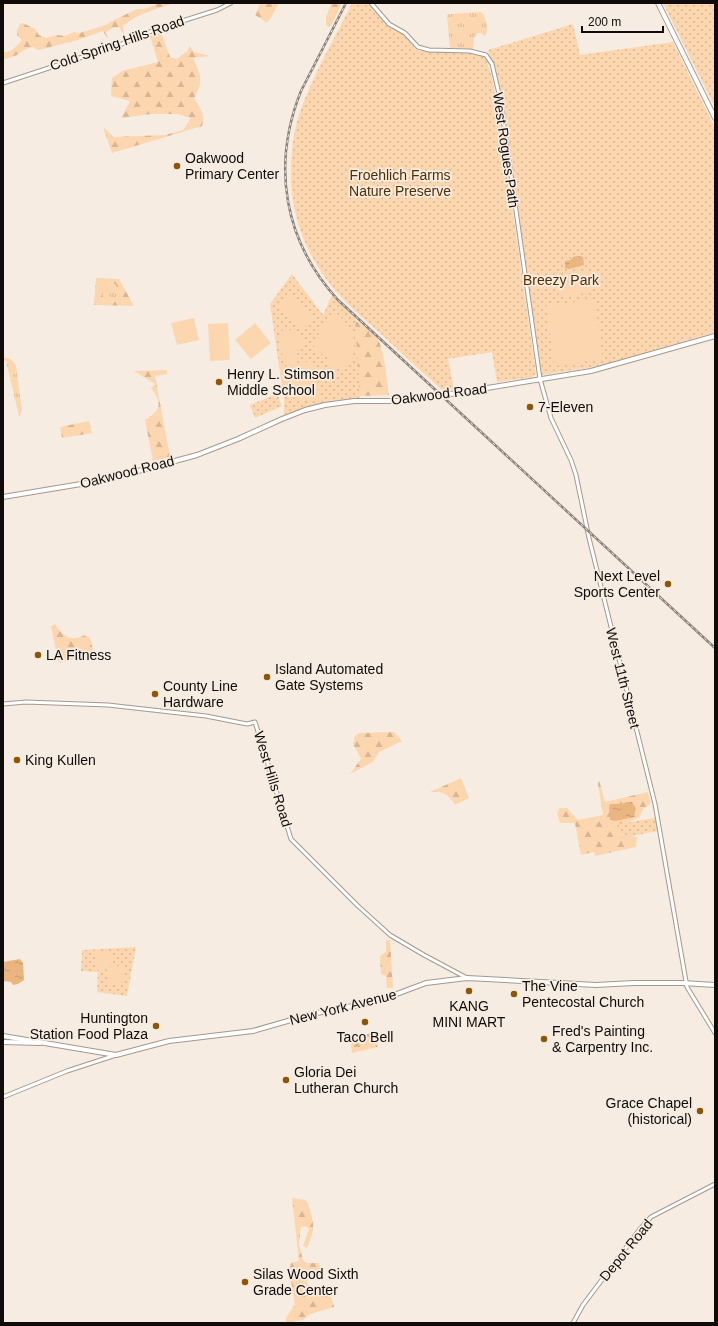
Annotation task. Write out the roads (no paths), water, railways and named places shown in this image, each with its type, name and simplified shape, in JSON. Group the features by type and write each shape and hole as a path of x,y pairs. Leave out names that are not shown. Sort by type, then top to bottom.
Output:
{"main road":[{"path":"658,3 715,118"},
{"name":"Oakwood Road","path":"3,497 100,481 197,455 305,410 325,405 354,401 396,401 426,398 540,379 601,368 715,336"},
{"name":"New York Avenue","path":"116,1055 169,1041 253,1031 312,1014 378,1001 426,983 467,978 596,985 686,983 715,985"},
{"path":"3,1036 116,1055"},
{"path":"3,1042 33,1044 42,1043"},
{"path":"97,1052 122,1052 135,1050"}],"street":[{"name":"Cold Spring Hills Road","path":"3,83 122,44 165,26 217,10 231,3"},
{"name":"West Rogues Path","path":"371,3 389,24 405,33 418,47 429,50 480,52 488,57 492,64 500,98 540,379"},
{"name":"West 11th Street","path":"540,379 551,418 571,460 576,475 590,544 655,804 686,983 688,989 715,1033"},
{"name":"West Hills Road","path":"3,704 36,702 108,705 206,716 247,724 255,722 291,839 352,900 390,935 424,956 467,978"},
{"path":"97,1052 102,1055 104,1060"},
{"name":"New York Avenue","path":"3,1097 68,1070 116,1055"},
{"name":"Depot Road","path":"573,1323 583,1305 648,1219 715,1184"}],"water":[{"path":"573,257 583,257 584,265 569,269 565,268 565,261 571,260"},
{"path":"632,802 636,808 634,817 616,821 610,820 609,805"},
{"path":"20,959 23,963 24,980 13,985 11,982 3,981 3,962"}],"railway":[{"path":"346,3 301,91 292,119 287,147 285,175 288,202 295,228 305,253 320,277 338,300 715,648"}],"place":[{"name":"Oakwood Primary Center","path":"177,166"},
{"name":"Henry L. Stimson Middle School","path":"219,382"},
{"name":"7-Eleven","path":"530,407"},
{"name":"Next Level Sports Center","path":"668,584"},
{"name":"LA Fitness","path":"38,655"},
{"name":"Island Automated Gate Systems","path":"267,677"},
{"name":"County Line Hardware","path":"155,694"},
{"name":"King Kullen","path":"17,760"},
{"name":"KANG MINI MART","path":"469,991"},
{"name":"The Vine Pentecostal Church","path":"514,994"},
{"name":"Taco Bell","path":"365,1022"},
{"name":"Huntington Station Food Plaza","path":"156,1026"},
{"name":"Fred's Painting & Carpentry Inc.","path":"544,1039"},
{"name":"Gloria Dei Lutheran Church","path":"286,1080"},
{"name":"Grace Chapel (historical)","path":"700,1111"},
{"name":"Silas Wood Sixth Grade Center","path":"245,1282"}],"park label":[{"name":"Froehlich Farms Nature Preserve","path":"400,184"},
{"name":"Breezy Park","path":"561,280"}]}
